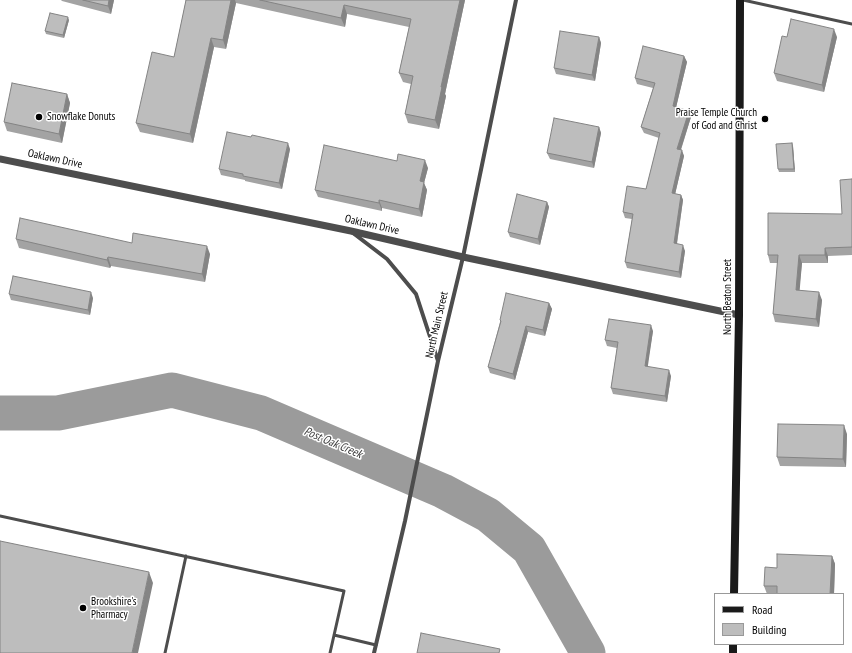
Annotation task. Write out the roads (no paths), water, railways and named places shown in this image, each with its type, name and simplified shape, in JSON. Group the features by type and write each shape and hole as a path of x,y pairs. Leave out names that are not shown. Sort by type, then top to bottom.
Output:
{"main road":[{"name":"North Beaton Street","path":"734,593 739,315 742,0"}],"street":[{"name":"North Main Street","path":"374,653 438,361 463,258 516,0"},
{"name":"Oaklawn Drive","path":"0,159 351,231 463,258 739,315"},
{"path":"351,231 387,259 416,294 438,361"}],"lane":[{"path":"742,0 852,24"},
{"path":"0,516 344,591 330,653"},
{"path":"165,653 186,556"},
{"path":"334,635 376,644"}],"waterway":[{"name":"Post Oak Creek","path":"0,413 58,413 172,390 261,413 443,491 488,515 529,549 588,653"}],"place":[{"name":"Snowflake Donuts","path":"39,117"},
{"name":"Praise Temple Church of God and Christ","path":"765,119"},
{"name":"Brookshire's Pharmacy","path":"83,608"}]}
